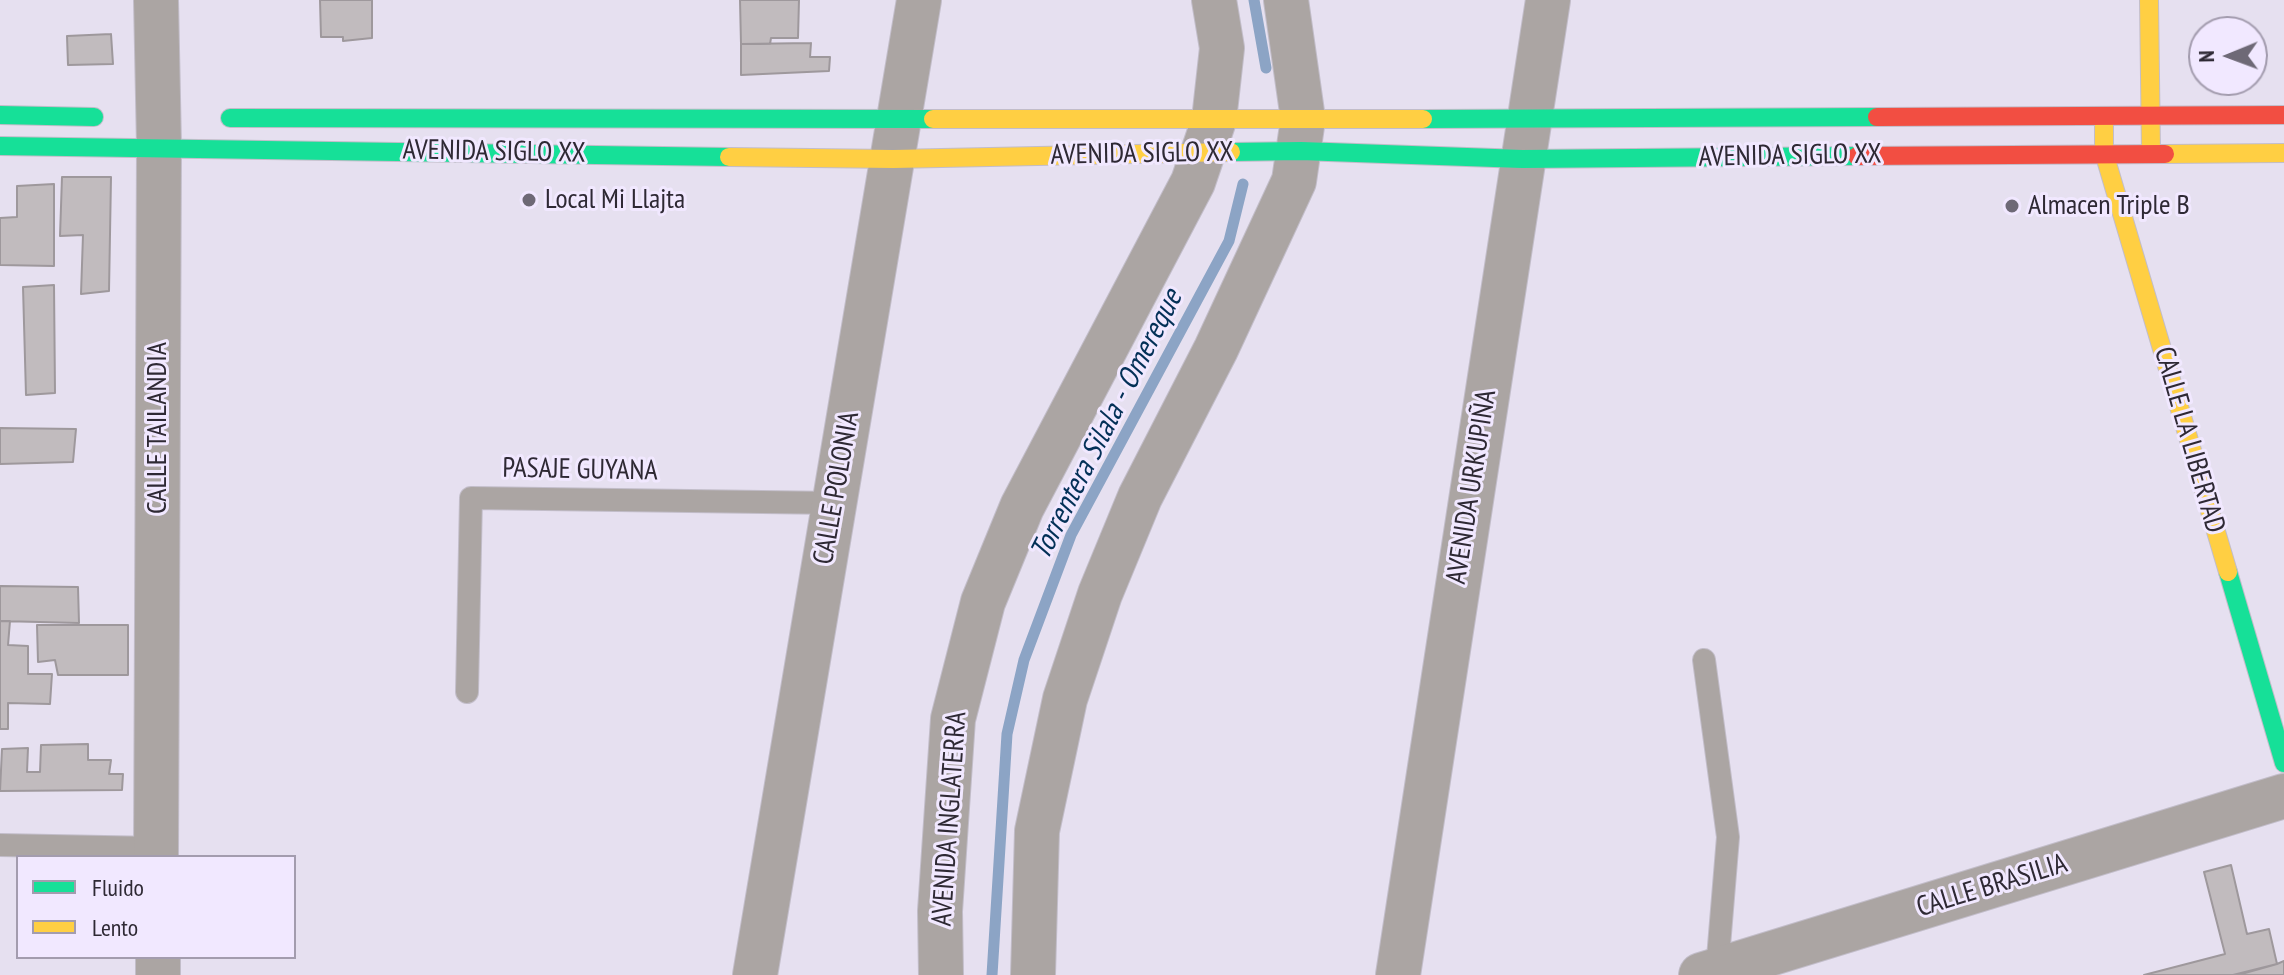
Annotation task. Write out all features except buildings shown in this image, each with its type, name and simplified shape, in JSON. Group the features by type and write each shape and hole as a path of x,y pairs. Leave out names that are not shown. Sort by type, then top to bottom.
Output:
{"main road":[{"path":"2149,0 2151,153"},
{"path":"0,115 111,117"},
{"name":"AVENIDA SIGLO XX","path":"0,146 159,125 893,159 1209,136 1302,135 1530,117 2284,115"},
{"name":"CALLE LA LIBERTAD","path":"2104,116 2104,153 2284,763"},
{"name":"AVENIDA SIGLO XX","path":"206,118 901,117 1209,136 1302,135 1522,159 2284,153"}],"street":[{"name":"CALLE TAILANDIA","path":"156,0 159,125 156,853"},
{"name":"CALLE POLONIA","path":"755,975 919,0"},
{"name":"AVENIDA INGLATERRA","path":"941,975 940,911 953,719 983,602 1022,507 1193,182 1209,136 1222,48 1214,0"},
{"path":"1033,975 1037,831 1065,699 1100,594 1140,497 1216,349 1294,181 1302,135 1286,0"},
{"name":"AVENIDA URKUPIÑA","path":"1398,975 1548,0"},
{"name":"CALLE BRASILIA","path":"1709,972 2284,796"}],"lane":[{"name":"PASAJE GUYANA","path":"467,692 471,498 835,503"},
{"path":"1704,660 1728,837 1709,972"},
{"path":"0,845 156,853"}],"waterway":[{"name":"Torrentera Silala - Omereque","path":"1254,0 1266,68"},
{"name":"Torrentera Silala - Omereque","path":"992,975 1007,734 1024,660 1071,535 1229,241 1243,184"}],"traffic: fast":[{"path":"0,115 94,117"},
{"path":"1423,119 1877,117"},
{"path":"230,118 933,119"},
{"path":"0,146 729,157"},
{"path":"1231,152 1301,151 1522,159 1857,156"},
{"path":"2228,572 2284,763"}],"traffic: slow":[{"path":"2149,0 2151,153"},
{"path":"933,119 1423,119"},
{"path":"2104,119 2104,153 2228,572"},
{"path":"729,157 893,159 1231,152"},
{"path":"2165,154 2284,153"}],"traffic: jam":[{"path":"1877,117 2284,115"},
{"path":"1857,156 2165,154"}],"place":[{"name":"Local Mi Llajta","path":"529,200"},
{"name":"Almacen Triple B","path":"2012,206"}]}
